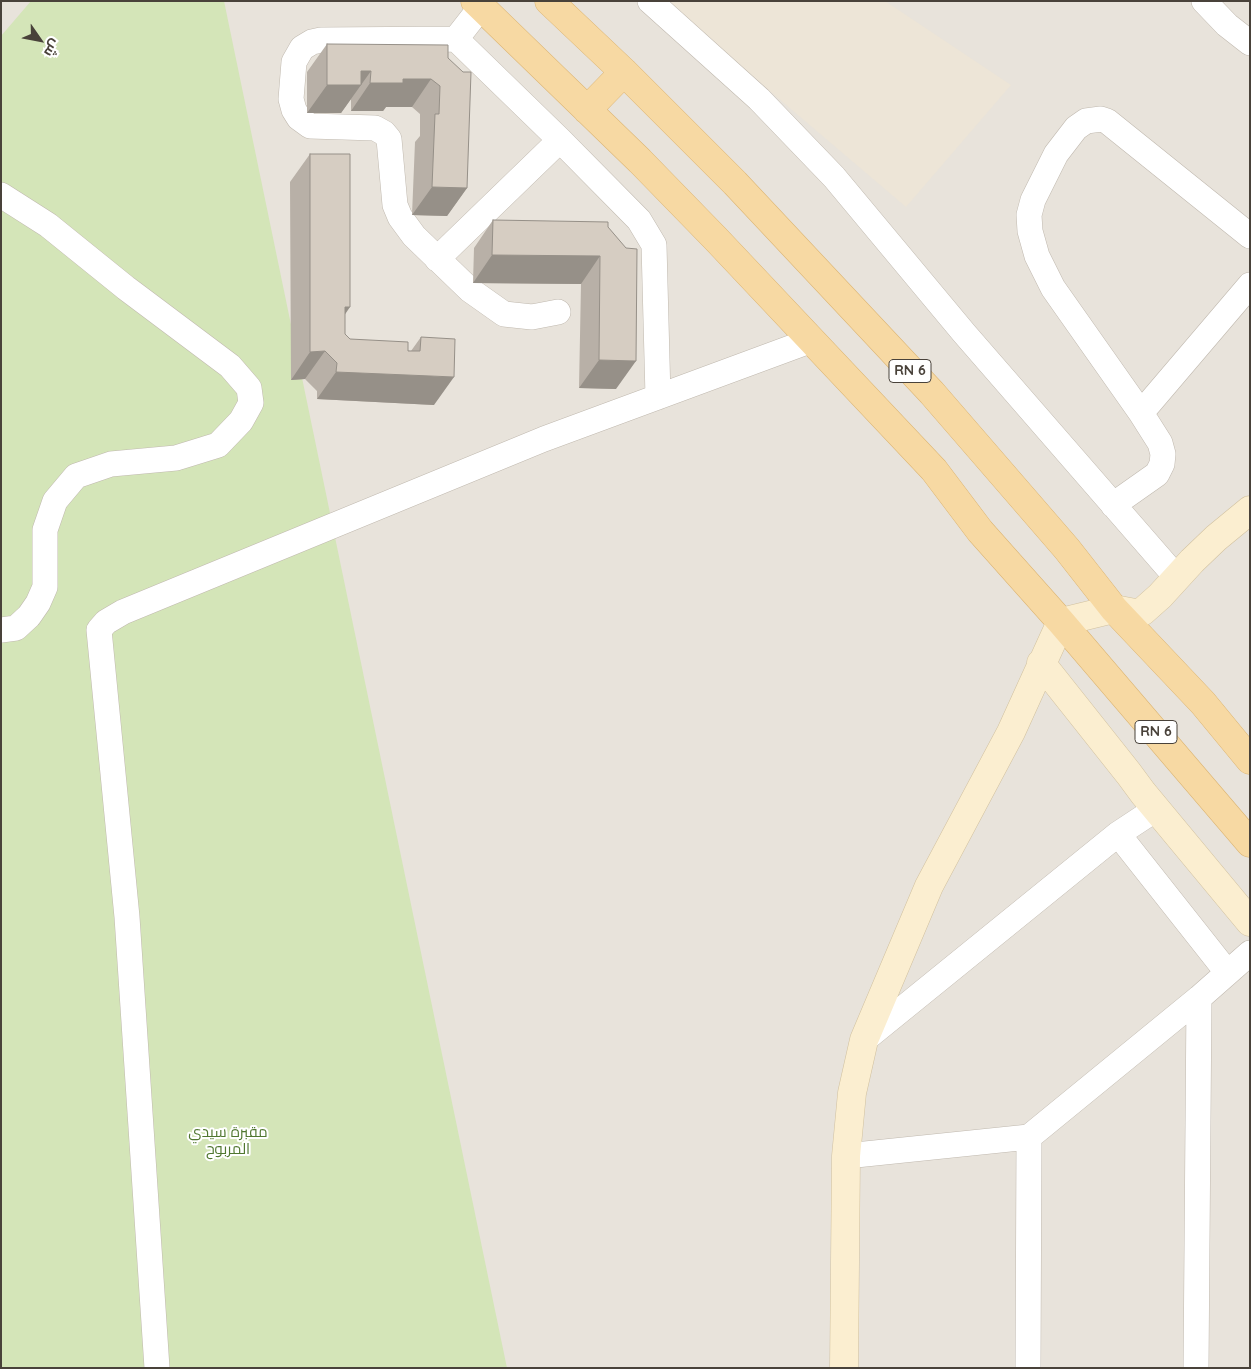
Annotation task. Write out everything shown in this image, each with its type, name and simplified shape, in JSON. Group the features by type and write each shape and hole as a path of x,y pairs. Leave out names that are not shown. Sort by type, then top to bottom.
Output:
{"main road":[{"name":"RN 6","path":"549,1 624,72 735,183 932,393 1066,549 1114,609 1203,704 1250,760"},
{"name":"RN 6","path":"478,4 647,168 934,470 980,531 1061,622 1250,843"},
{"path":"587,110 624,72"}],"street":[{"path":"650,1 759,99 834,177 964,333 1177,578"},
{"path":"1204,1 1227,25 1250,43"},
{"path":"456,39 478,4"},
{"path":"558,312 532,317 504,314 470,290 414,236 400,217 395,204 389,139 384,133 376,128 310,126 299,118 294,110 291,99 294,62 302,48 312,42 321,40 456,39 560,140 639,220 654,245 658,397"},
{"path":"1112,505 1157,474 1162,464 1163,454 1160,443 1141,413 1053,288 1037,256 1030,231 1029,215 1033,200 1056,154 1076,128 1086,121 1101,119 1107,121 1250,236"},
{"path":"437,259 560,140"},
{"path":"1,195 48,225 126,288 230,366 249,388 251,403 241,421 218,445 176,458 111,464 76,476 55,501 45,530 45,587 38,603 29,616 16,628 1,630"},
{"path":"1141,413 1250,285"},
{"path":"157,1368 127,917 99,630 106,622 123,612 544,439 812,340"},
{"path":"844,1368 846,1156 852,1093 864,1040 929,886 1010,732 1061,622 1114,609 1136,613 1142,612 1216,538 1250,510"},
{"path":"1041,663 1156,808 1250,922"},
{"path":"864,1040 1118,834 1156,808"},
{"path":"1118,834 1227,972"},
{"path":"846,1156 1029,1137 1199,998 1250,953"},
{"path":"1196,1368 1199,998"},
{"path":"1028,1368 1029,1137"}],"shaded area":[{"path":"1,1 1250,1 1250,1368 1,1368"},
{"path":"664,1 885,1 1011,85 906,207"}],"green space":[{"name":"مقبرة سيدي المربوح","path":"31,1 224,1 507,1368 1,1368 1,36"}],"building":[{"path":"327,44 448,45 448,58 463,72 471,72 467,188 432,187 435,114 439,114 440,86 431,79 403,79 403,83 370,83 371,71 361,71 361,85 327,85"},
{"path":"310,154 350,154 350,307 345,307 345,334 350,339 408,342 408,351 420,351 421,337 455,339 454,377 336,372 337,363 325,351 310,352"},
{"path":"493,220 608,222 608,227 626,248 637,249 636,361 599,360 600,256 492,255"}]}
